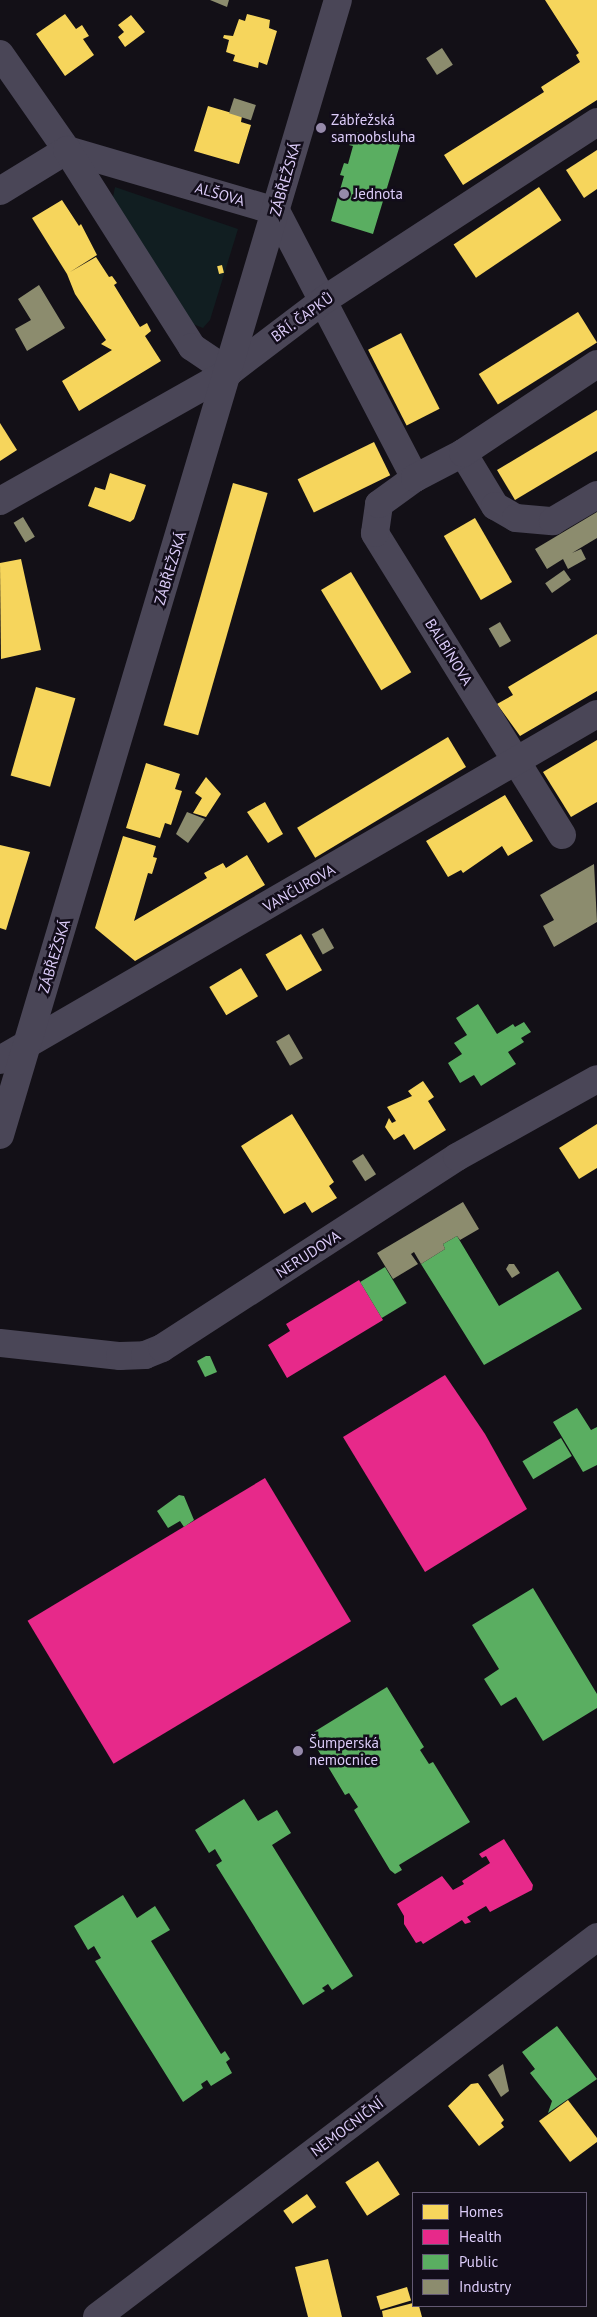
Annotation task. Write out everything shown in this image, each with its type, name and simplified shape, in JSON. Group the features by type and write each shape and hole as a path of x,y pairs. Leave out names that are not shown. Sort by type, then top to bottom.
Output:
{"street":[{"name":"ZÁBŘEŽSKÁ","path":"0,1135 229,372 338,0"},
{"path":"0,54 67,150 192,347 229,372"},
{"name":"BŘÍ. ČAPKŮ","path":"0,501 229,372 324,300 597,122"},
{"name":"ALŠOVA","path":"67,150 276,211"},
{"path":"0,190 67,150"},
{"path":"276,211 415,478"},
{"name":"BALBÍNOVA","path":"562,835 375,533 379,504 415,478 463,453 595,371"},
{"path":"463,453 495,506 516,518 553,521 597,495"},
{"name":"VANČUROVA","path":"0,1060 597,714"},
{"name":"NERUDOVA","path":"0,1342 120,1356 145,1355 162,1348 457,1157 597,1079"},
{"name":"NEMOCNIČNÍ","path":"97,2317 597,1937"}],"shaded area":[{"path":"115,187 238,229 210,320 203,328 185,321 112,202"}],"building: Homes":[{"path":"545,0 597,0 597,100 463,185 444,155 544,92 541,87 580,62 576,55 579,53"},
{"path":"65,14 76,29 82,25 89,36 83,39 94,55 65,76 36,34"},
{"path":"247,14 270,20 269,28 277,31 267,65 259,62 258,68 233,61 235,55 226,52 229,40 223,38 224,35 233,36 239,19 245,21"},
{"path":"131,15 145,32 125,47 118,37 124,32 118,25"},
{"path":"208,106 242,116 241,122 251,125 239,164 194,151"},
{"path":"597,150 597,189 584,198 566,170"},
{"path":"539,187 561,220 476,278 454,245"},
{"path":"62,200 79,226 81,224 97,255 70,272 96,257 109,277 112,276 117,283 114,285 140,327 147,323 151,331 145,336 161,361 79,411 62,381 112,350 101,344 106,340 75,294 67,274 32,218"},
{"path":"222,265 224,273 219,274 217,266"},
{"path":"578,312 597,343 498,405 479,374"},
{"path":"401,333 440,409 407,426 368,350"},
{"path":"597,410 597,451 515,500 497,470"},
{"path":"0,423 17,450 0,461"},
{"path":"374,442 390,475 314,513 298,479"},
{"path":"110,473 146,485 134,519 130,522 88,506 95,487 105,490"},
{"path":"233,483 268,493 198,735 164,725"},
{"path":"475,518 512,582 481,600 444,536"},
{"path":"21,559 41,650 1,659 0,563"},
{"path":"351,572 411,672 381,690 321,590"},
{"path":"597,634 597,691 520,736 497,704 513,695 508,687"},
{"path":"36,687 75,698 50,787 11,775"},
{"path":"448,737 466,767 315,858 297,828"},
{"path":"597,740 597,802 571,817 543,772"},
{"path":"146,763 180,774 175,789 182,791 171,825 165,823 160,838 126,828"},
{"path":"206,777 221,794 206,817 193,813 202,798 195,793"},
{"path":"505,795 533,841 508,856 502,846 463,873 461,870 448,877 426,841"},
{"path":"265,802 283,834 268,843 247,812"},
{"path":"123,836 156,846 153,857 157,858 152,874 148,873 134,921 207,878 204,873 223,863 226,868 247,855 265,885 135,961 95,928"},
{"path":"0,845 30,852 6,930 0,928"},
{"path":"301,934 322,970 286,991 265,954"},
{"path":"241,968 258,996 226,1015 209,987"},
{"path":"423,1081 434,1097 428,1101 446,1130 414,1150 404,1134 394,1140 385,1127 389,1118 392,1123 396,1121 387,1107 412,1096 408,1091"},
{"path":"292,1114 334,1182 329,1186 337,1198 312,1213 305,1202 284,1214 241,1146"},
{"path":"597,1124 597,1168 579,1179 559,1148"},
{"path":"478,2083 504,2120 501,2123 504,2127 479,2146 448,2106 471,2084"},
{"path":"568,2100 597,2138 597,2142 570,2162 539,2121"},
{"path":"378,2161 400,2195 367,2216 345,2182"},
{"path":"307,2194 316,2207 292,2224 283,2211"},
{"path":"328,2259 342,2317 308,2317 295,2267"},
{"path":"407,2287 411,2300 380,2310 376,2296"},
{"path":"412,2303 412,2307 419,2307 422,2317 383,2317 382,2311"}],"building: Health":[{"path":"359,1280 383,1320 287,1378 268,1345 290,1331 286,1324"},
{"path":"445,1375 485,1434 527,1509 425,1572 343,1437"},
{"path":"265,1478 351,1621 114,1764 28,1621"},
{"path":"504,1839 533,1885 532,1890 490,1912 486,1906 467,1917 471,1922 465,1924 462,1920 423,1944 421,1941 416,1943 404,1924 404,1916 397,1904 442,1876 453,1890 464,1884 462,1881 490,1863 486,1856 482,1858 479,1854"}],"building: Public":[{"path":"358,132 400,145 373,234 331,221 344,176 340,175 344,163 348,164 353,146 349,145"},
{"path":"478,1004 497,1034 513,1024 515,1027 524,1022 531,1032 521,1038 524,1042 508,1052 516,1064 481,1086 474,1075 460,1083 448,1063 462,1054 454,1043 467,1035 456,1018"},
{"path":"457,1236 499,1306 558,1271 582,1309 484,1365 421,1264 445,1249 443,1244"},
{"path":"385,1267 407,1303 382,1318 360,1282"},
{"path":"210,1356 217,1372 205,1377 197,1361"},
{"path":"577,1408 591,1430 597,1427 597,1465 583,1472 553,1422"},
{"path":"561,1438 572,1456 533,1479 522,1461"},
{"path":"179,1495 184,1496 194,1520 184,1527 180,1521 168,1528 157,1511"},
{"path":"533,1588 597,1694 597,1708 543,1741 516,1697 501,1706 484,1679 499,1669 472,1625"},
{"path":"387,1687 424,1747 420,1750 429,1764 433,1762 470,1822 399,1865 402,1870 395,1874 390,1870 354,1810 358,1807 349,1793 345,1795 309,1735"},
{"path":"244,1799 258,1821 277,1810 291,1833 272,1845 353,1976 332,1990 328,1984 322,1988 325,1991 303,2005 216,1865 222,1861 215,1849 209,1853 195,1830"},
{"path":"123,1895 137,1918 155,1906 170,1930 151,1941 221,2054 225,2051 230,2059 226,2062 232,2073 211,2086 207,2080 201,2084 203,2088 183,2102 95,1961 101,1958 94,1946 88,1950 74,1926"},
{"path":"557,2026 597,2079 548,2113 552,2101 530,2073 535,2069 522,2052"}],"building: Industry":[{"path":"210,0 229,0 227,7"},
{"path":"442,48 453,65 437,75 426,58"},
{"path":"234,98 256,105 251,120 229,113"},
{"path":"39,285 65,328 27,351 15,329 31,320 18,299"},
{"path":"597,512 597,538 572,553 581,549 586,559 568,569 563,559 547,569 535,549"},
{"path":"23,517 35,537 25,542 14,523"},
{"path":"564,570 571,580 552,593 545,583"},
{"path":"500,622 511,641 500,648 489,628"},
{"path":"187,812 205,819 188,843 176,834"},
{"path":"594,864 597,922 554,947 543,926 554,920 540,895"},
{"path":"323,928 334,948 323,954 312,934"},
{"path":"289,1034 303,1058 290,1066 276,1042"},
{"path":"363,1154 376,1174 365,1181 352,1161"},
{"path":"463,1202 479,1229 460,1240 457,1236 443,1244 445,1249 421,1264 414,1252 411,1254 418,1264 393,1279 377,1253"},
{"path":"509,1264 514,1264 520,1273 512,1278 506,1269"},
{"path":"503,2064 509,2091 501,2097 488,2075"}],"place":[{"name":"Zábřežská samoobsluha","path":"321,128"},
{"name":"Jednota","path":"344,194"},
{"name":"Šumperská nemocnice","path":"298,1751"}]}
